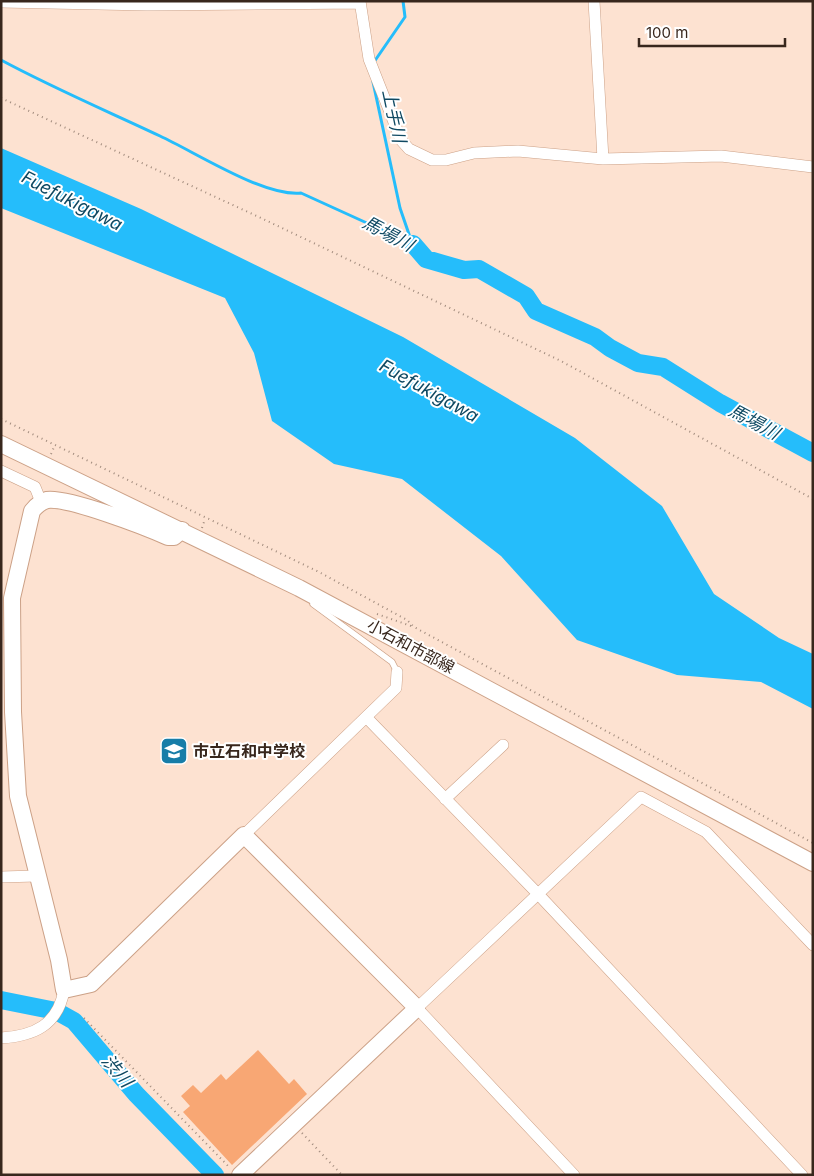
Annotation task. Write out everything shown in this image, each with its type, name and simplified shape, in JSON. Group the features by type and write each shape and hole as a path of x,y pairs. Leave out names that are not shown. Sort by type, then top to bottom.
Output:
{"street":[{"path":"594,1 604,159"},
{"path":"1,2 147,5 244,2 360,2 369,59 401,140 409,149 432,160 446,160 474,153 497,151 604,159 721,156 813,167"},
{"name":"小石和市部線","path":"1,444 299,588 813,863"},
{"path":"1,471 35,488 41,502"},
{"path":"1,1038 25,1034 41,1028 51,1020 63,998 59,960 36,876 18,796 7,712 12,598 32,511 41,502 56,500 134,522 168,537 174,537 182,530"},
{"path":"63,998 91,984 396,688 397,672"},
{"path":"366,717 538,894 802,1175"},
{"path":"445,799 503,745"},
{"path":"238,1175 641,797 706,832 813,944"},
{"path":"244,835 417,1008 574,1175"},
{"path":"1,877 36,876"}],"lane":[{"path":"299,588 301,595 392,662 397,672"}],"path":[{"path":"1,98 270,222 561,361 813,499"},
{"path":"1,419 366,597 408,620 423,632 813,843"},
{"path":"50,457 55,445"},
{"path":"200,532 205,518"},
{"path":"84,1018 238,1175"},
{"path":"293,1124 342,1175"}],"water":[{"name":"Fuefukigawa","path":"1,148 141,209 403,337 575,438 662,506 714,594 779,638 813,654 813,709 761,682 677,675 577,640 501,556 402,479 334,464 272,421 254,353 225,298 1,208"}],"building":[{"path":"258,1050 289,1084 294,1079 307,1094 232,1165 183,1112 190,1106 181,1096 193,1085 201,1093 221,1074 226,1080"}],"waterway":[{"name":"上手川","path":"374,62 405,17 403,1"},
{"name":"馬場川","path":"1,60 249,181 268,188 301,193 413,244"},
{"name":"上手川","path":"373,82 400,208 412,243"},
{"name":"馬場川","path":"413,244 426,259 464,270 479,269 526,296 536,311 595,337 610,348 638,363 663,367 720,403 813,453"},
{"name":"渋川","path":"1,1000 56,1011 74,1021 136,1094 215,1175"}],"place":[{"name":"市立石和中学校","path":"174,751"}]}
